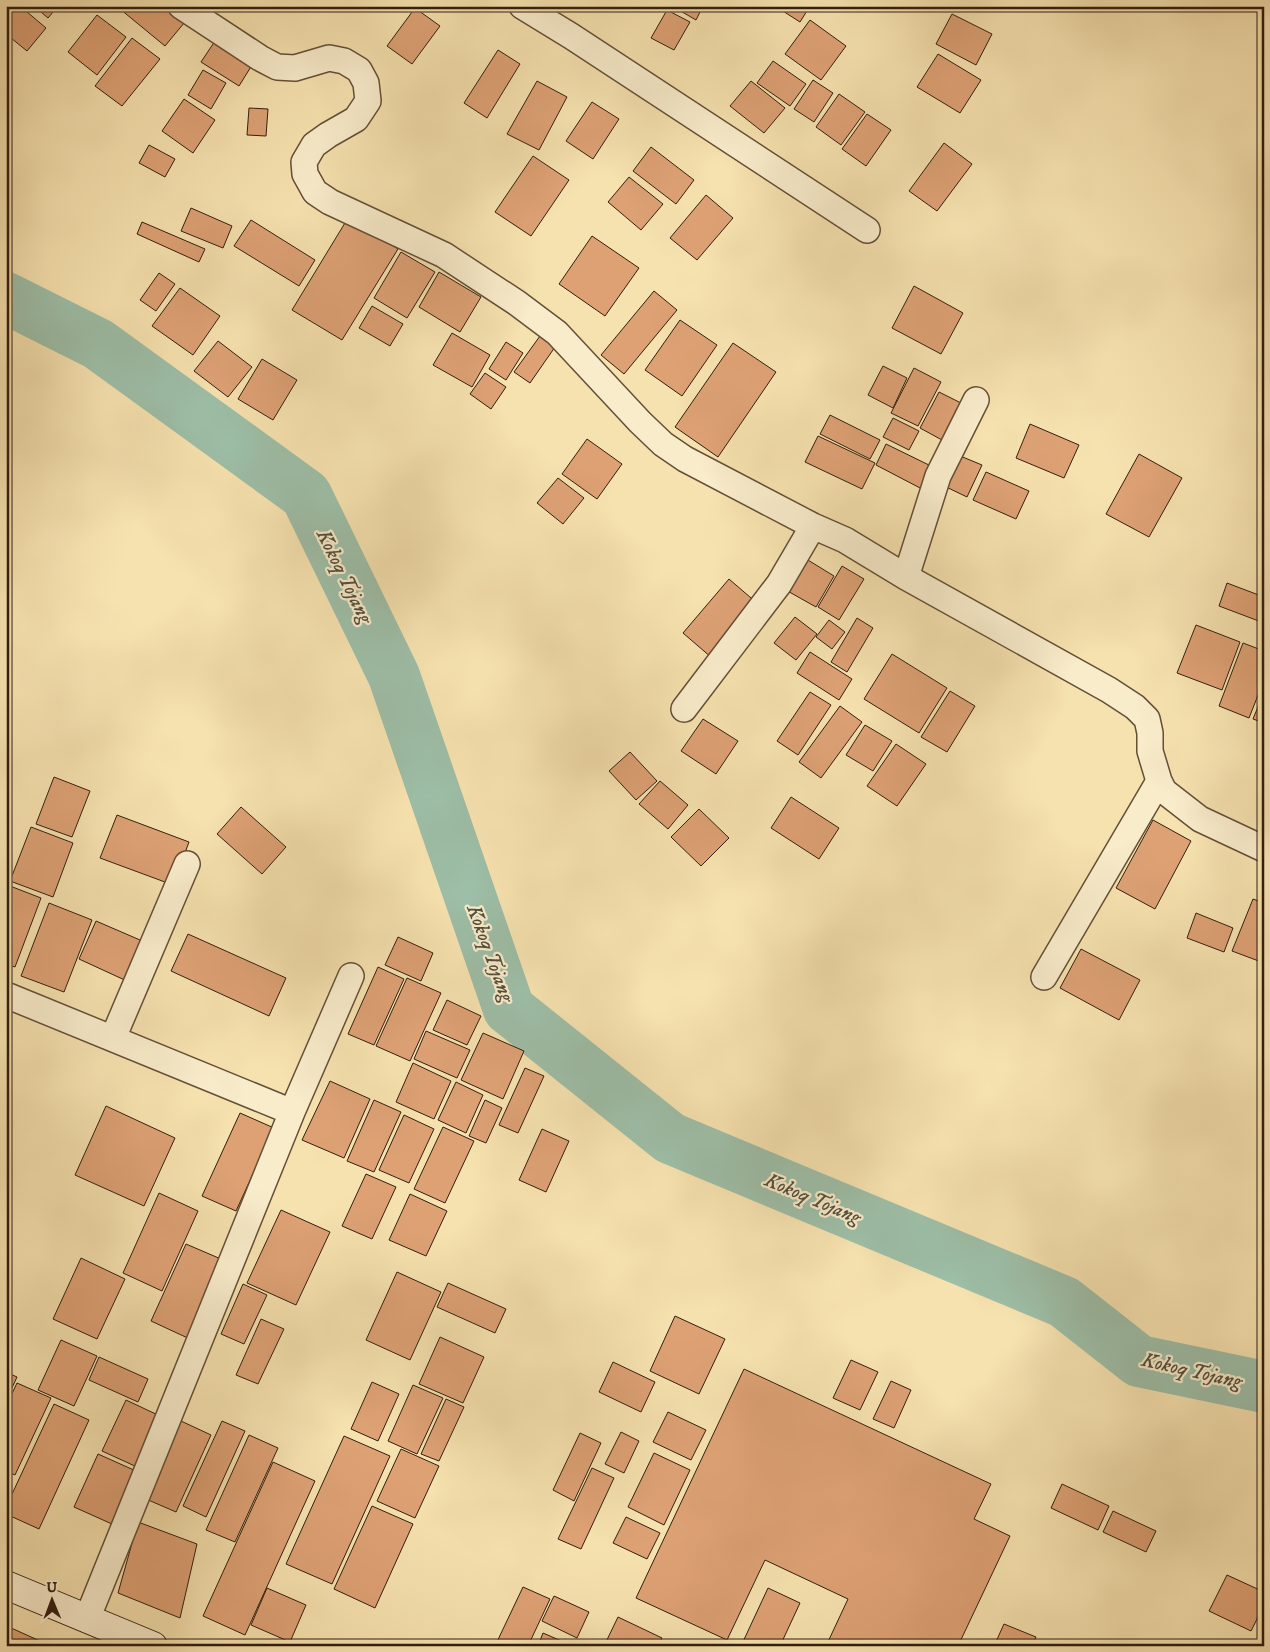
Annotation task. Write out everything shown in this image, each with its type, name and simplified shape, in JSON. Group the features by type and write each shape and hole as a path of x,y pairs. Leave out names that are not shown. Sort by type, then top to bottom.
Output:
{"street":[{"path":"181,6 260,58 278,67 295,68 329,58 344,61 359,70 366,83 368,101 356,119 314,145 304,162 305,174 315,192 330,202 444,256 517,303 557,333 640,422 663,444 685,459 813,526 845,540 906,577 1110,690 1135,707 1146,719 1150,733 1150,751 1164,791 1200,819 1264,849"},
{"path":"522,6 571,36 867,230"},
{"path":"906,577 938,476 976,400"},
{"path":"684,709 779,584 813,526"},
{"path":"1044,977 1159,781"},
{"path":"113,1038 187,864"},
{"path":"87,1619 292,1112 351,976"},
{"path":"6,995 292,1112"},
{"path":"6,1585 87,1619 119,1640 153,1646"}],"building":[{"path":"15,6 20,6 46,28 27,51 6,34 6,17"},
{"path":"34,6 58,6 48,18"},
{"path":"122,6 175,6 189,17 165,46 120,9"},
{"path":"672,6 703,6 696,20"},
{"path":"775,6 810,6 800,22"},
{"path":"415,8 440,26 412,64 387,46"},
{"path":"667,10 690,22 674,50 651,38"},
{"path":"952,14 992,34 976,65 936,44"},
{"path":"97,15 126,37 97,75 68,52"},
{"path":"810,20 846,46 821,80 785,54"},
{"path":"132,38 160,59 122,106 95,86"},
{"path":"215,41 252,65 239,86 201,62"},
{"path":"498,50 520,64 487,118 464,103"},
{"path":"938,54 981,80 960,113 917,87"},
{"path":"773,61 806,84 790,106 757,83"},
{"path":"203,70 226,83 211,109 188,95"},
{"path":"813,80 833,93 814,122 794,109"},
{"path":"537,81 567,97 539,150 507,134"},
{"path":"751,81 785,108 764,133 730,106"},
{"path":"839,94 865,112 841,145 816,127"},
{"path":"184,99 215,120 193,153 162,131"},
{"path":"592,102 619,119 593,159 566,141"},
{"path":"249,108 268,109 266,136 247,135"},
{"path":"867,114 891,130 866,166 842,149"},
{"path":"944,143 972,164 937,211 909,191"},
{"path":"149,145 175,159 165,177 139,163"},
{"path":"651,147 694,180 676,204 633,171"},
{"path":"533,156 569,180 531,236 495,212"},
{"path":"629,177 663,204 641,230 608,202"},
{"path":"706,195 733,218 697,260 670,238"},
{"path":"191,208 232,226 223,248 181,231"},
{"path":"348,218 398,249 342,340 292,310"},
{"path":"251,220 315,260 299,286 234,246"},
{"path":"142,222 205,249 199,262 137,234"},
{"path":"592,236 639,268 605,316 559,284"},
{"path":"401,252 435,272 407,318 374,298"},
{"path":"439,272 481,297 460,332 419,307"},
{"path":"159,273 175,284 156,311 140,300"},
{"path":"914,286 963,313 941,354 892,328"},
{"path":"180,288 220,316 193,355 152,326"},
{"path":"654,291 677,310 624,374 601,355"},
{"path":"372,306 403,324 390,346 359,328"},
{"path":"680,320 717,345 682,396 645,370"},
{"path":"452,333 490,355 472,387 433,365"},
{"path":"540,336 555,347 530,383 514,372"},
{"path":"218,341 252,367 228,397 194,371"},
{"path":"506,342 523,353 506,380 489,369"},
{"path":"733,343 776,372 718,457 675,427"},
{"path":"262,359 297,380 273,420 238,399"},
{"path":"883,366 907,378 893,408 868,395"},
{"path":"914,368 941,382 918,426 891,413"},
{"path":"485,373 506,387 491,409 470,394"},
{"path":"939,392 961,403 942,440 920,428"},
{"path":"830,415 880,440 870,459 820,434"},
{"path":"893,418 919,431 909,450 883,437"},
{"path":"1030,424 1079,445 1064,478 1016,458"},
{"path":"818,436 875,463 862,489 805,462"},
{"path":"587,439 622,464 597,499 562,474"},
{"path":"886,444 933,467 922,489 876,465"},
{"path":"953,453 982,465 967,497 940,484"},
{"path":"1139,454 1182,478 1149,537 1106,514"},
{"path":"986,472 1029,491 1016,519 973,500"},
{"path":"558,478 584,498 563,524 537,503"},
{"path":"803,557 834,576 816,607 784,589"},
{"path":"842,566 864,579 839,620 818,607"},
{"path":"729,579 758,604 712,658 683,633"},
{"path":"1227,583 1264,597 1264,623 1219,606"},
{"path":"795,617 817,634 796,660 774,643"},
{"path":"857,618 873,628 847,672 831,662"},
{"path":"829,620 845,632 832,649 816,637"},
{"path":"1196,625 1240,642 1222,690 1177,673"},
{"path":"1243,643 1264,651 1264,680 1249,718 1219,706"},
{"path":"810,652 852,679 839,700 797,673"},
{"path":"892,654 947,688 919,733 864,699"},
{"path":"950,691 975,706 947,752 921,737"},
{"path":"810,692 831,705 798,755 777,741"},
{"path":"1264,692 1264,723 1253,719"},
{"path":"840,706 862,722 821,778 799,762"},
{"path":"703,719 738,741 716,774 681,751"},
{"path":"865,725 892,741 873,771 846,755"},
{"path":"896,744 926,764 897,806 867,786"},
{"path":"630,752 657,781 636,800 609,771"},
{"path":"54,777 90,791 72,837 36,824"},
{"path":"660,781 688,805 668,829 639,804"},
{"path":"791,797 839,828 819,859 771,828"},
{"path":"241,807 286,847 262,874 217,834"},
{"path":"699,809 729,838 701,866 671,837"},
{"path":"117,815 189,842 173,885 100,858"},
{"path":"1153,820 1191,841 1155,909 1116,888"},
{"path":"31,827 73,843 53,897 10,881"},
{"path":"10,886 41,898 15,967 6,964 6,896"},
{"path":"1253,899 1264,903 1264,963 1232,951"},
{"path":"49,903 92,920 64,992 21,976"},
{"path":"1196,913 1233,928 1224,952 1187,938"},
{"path":"96,921 147,943 129,982 79,959"},
{"path":"188,934 286,978 269,1016 171,971"},
{"path":"398,937 433,953 421,981 385,965"},
{"path":"1081,949 1140,980 1119,1020 1060,988"},
{"path":"378,967 404,979 374,1045 348,1034"},
{"path":"407,978 441,993 410,1061 376,1046"},
{"path":"447,1000 481,1016 467,1045 433,1030"},
{"path":"426,1031 470,1050 457,1078 414,1059"},
{"path":"483,1033 524,1051 503,1099 461,1080"},
{"path":"413,1063 451,1081 434,1119 396,1102"},
{"path":"525,1068 544,1076 518,1133 499,1125"},
{"path":"330,1081 370,1099 344,1158 302,1140"},
{"path":"456,1082 483,1095 466,1133 438,1120"},
{"path":"374,1100 401,1112 374,1172 347,1161"},
{"path":"485,1100 502,1108 486,1143 469,1136"},
{"path":"106,1106 175,1138 144,1206 75,1175"},
{"path":"240,1113 274,1128 236,1211 202,1196"},
{"path":"404,1115 434,1129 409,1183 379,1170"},
{"path":"443,1127 474,1141 445,1203 414,1189"},
{"path":"542,1129 569,1141 546,1192 519,1180"},
{"path":"366,1174 396,1187 372,1239 342,1226"},
{"path":"159,1193 198,1211 162,1291 123,1273"},
{"path":"410,1194 447,1211 426,1256 389,1240"},
{"path":"281,1210 330,1232 296,1305 247,1283"},
{"path":"186,1244 228,1262 192,1340 151,1321"},
{"path":"81,1258 125,1279 97,1339 53,1319"},
{"path":"397,1272 441,1292 410,1360 366,1340"},
{"path":"448,1283 506,1309 495,1333 437,1307"},
{"path":"243,1284 267,1295 244,1344 221,1334"},
{"path":"675,1316 725,1339 699,1394 650,1371"},
{"path":"261,1319 284,1329 258,1384 236,1375"},
{"path":"440,1337 484,1357 463,1403 419,1384"},
{"path":"61,1340 97,1356 74,1406 38,1390"},
{"path":"99,1357 148,1379 138,1402 89,1380"},
{"path":"851,1360 878,1372 860,1410 833,1398"},
{"path":"613,1362 655,1382 641,1412 599,1392"},
{"path":"744,1369 991,1484 974,1519 1010,1536 958,1646 826,1646 848,1599 765,1560 727,1640 636,1598"},
{"path":"6,1372 17,1377 6,1401"},
{"path":"891,1381 911,1390 894,1428 873,1419"},
{"path":"372,1382 399,1394 378,1441 351,1429"},
{"path":"17,1383 51,1398 15,1475 6,1471 6,1406"},
{"path":"413,1385 443,1398 417,1454 388,1441"},
{"path":"446,1399 464,1407 439,1461 421,1454"},
{"path":"126,1400 160,1416 137,1467 102,1451"},
{"path":"54,1404 89,1420 39,1529 6,1514 6,1507"},
{"path":"668,1412 706,1430 691,1460 653,1442"},
{"path":"181,1421 211,1435 176,1512 146,1499"},
{"path":"222,1421 245,1431 206,1517 183,1506"},
{"path":"621,1432 639,1441 624,1473 605,1464"},
{"path":"580,1433 601,1443 574,1501 553,1490"},
{"path":"249,1435 278,1448 235,1542 206,1530"},
{"path":"344,1436 390,1456 332,1584 286,1564"},
{"path":"401,1449 439,1466 415,1518 377,1501"},
{"path":"654,1453 690,1470 664,1525 628,1507"},
{"path":"98,1454 136,1471 112,1524 74,1507"},
{"path":"273,1462 315,1481 245,1635 203,1616"},
{"path":"592,1468 614,1478 581,1549 558,1539"},
{"path":"1062,1484 1109,1506 1098,1530 1051,1508"},
{"path":"372,1506 413,1524 375,1608 334,1589"},
{"path":"1113,1511 1156,1531 1146,1552 1103,1532"},
{"path":"626,1517 660,1533 647,1559 613,1543"},
{"path":"138,1522 197,1544 180,1618 118,1593"},
{"path":"1227,1575 1264,1592 1264,1605 1251,1631 1209,1611"},
{"path":"523,1587 550,1599 528,1646 495,1646"},
{"path":"267,1588 306,1605 290,1642 251,1625"},
{"path":"768,1588 800,1603 780,1646 741,1646"},
{"path":"554,1596 589,1612 577,1638 542,1621"},
{"path":"618,1617 662,1638 658,1646 604,1646"},
{"path":"1004,1624 1036,1637 1032,1646 994,1646"},
{"path":"9,1627 51,1646 6,1646 6,1634"},
{"path":"543,1633 573,1646 538,1646"}],"waterway":[{"name":"Kokoq Tojang","path":"6,298 98,344 306,495 394,676 509,1009 670,1138 1064,1302 1139,1361 1264,1387"}]}
